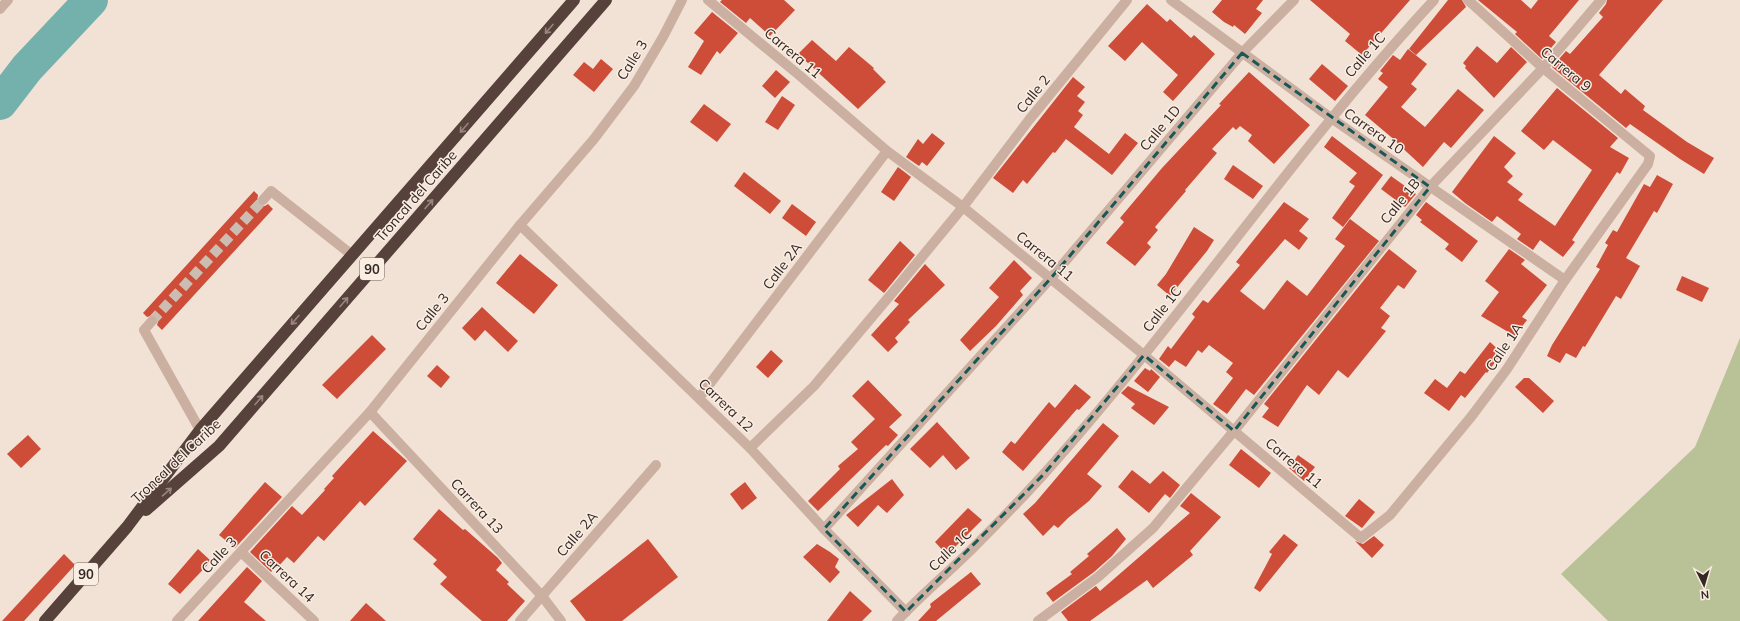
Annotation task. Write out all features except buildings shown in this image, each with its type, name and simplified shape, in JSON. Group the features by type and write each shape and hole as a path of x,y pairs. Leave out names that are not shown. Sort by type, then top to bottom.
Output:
{"highway":[{"name":"Troncal del Caribe","path":"45,621 127,527 200,430 574,0"},
{"name":"Troncal del Caribe","path":"127,527 219,446 606,0"}],"street":[{"path":"0,9 8,0"},
{"name":"Calle 3","path":"177,621 370,412 520,225 594,139 634,86 663,37 682,0"},
{"name":"Carrera 11","path":"708,0 799,75 887,151 963,207 1051,278 1361,538"},
{"name":"Calle 2","path":"750,448 814,386 963,207 1029,120 1127,0"},
{"name":"Carrera 10","path":"1171,0 1331,118 1565,280"},
{"name":"Calle 1D","path":"824,529 1051,278 1242,52 1294,0"},
{"name":"Calle 1C","path":"897,621 975,546 1043,475 1144,355 1331,118 1387,50 1434,0"},
{"name":"Carrera 9","path":"1468,0 1542,68 1650,156"},
{"name":"Calle 1B","path":"1038,621 1098,577 1153,528 1234,431 1430,187 1542,68 1601,0"},
{"name":"Calle 2A","path":"699,398 887,151"},
{"name":"Calle 1A","path":"1361,538 1390,515 1471,417 1507,369 1565,280 1648,164 1650,156"},
{"path":"263,200 272,191 352,255"},
{"name":"Carrera 12","path":"520,225 750,448 824,529 906,612"},
{"path":"152,321 144,330 200,430"},
{"name":"Carrera 13","path":"370,412 542,596 561,621"},
{"name":"Calle 2A","path":"520,621 656,465"},
{"name":"Carrera 14","path":"240,552 314,621"}],"highlighted area":[{"path":"1242,53 1430,187 1234,431 1144,355 1043,475 906,612 824,529 1051,278"}],"green space":[{"path":"1740,338 1740,621 1608,621 1561,574 1695,447"}],"waterway":[{"path":"0,103 27,68 91,0"}],"tunnel":[{"path":"152,321 263,200"}]}
